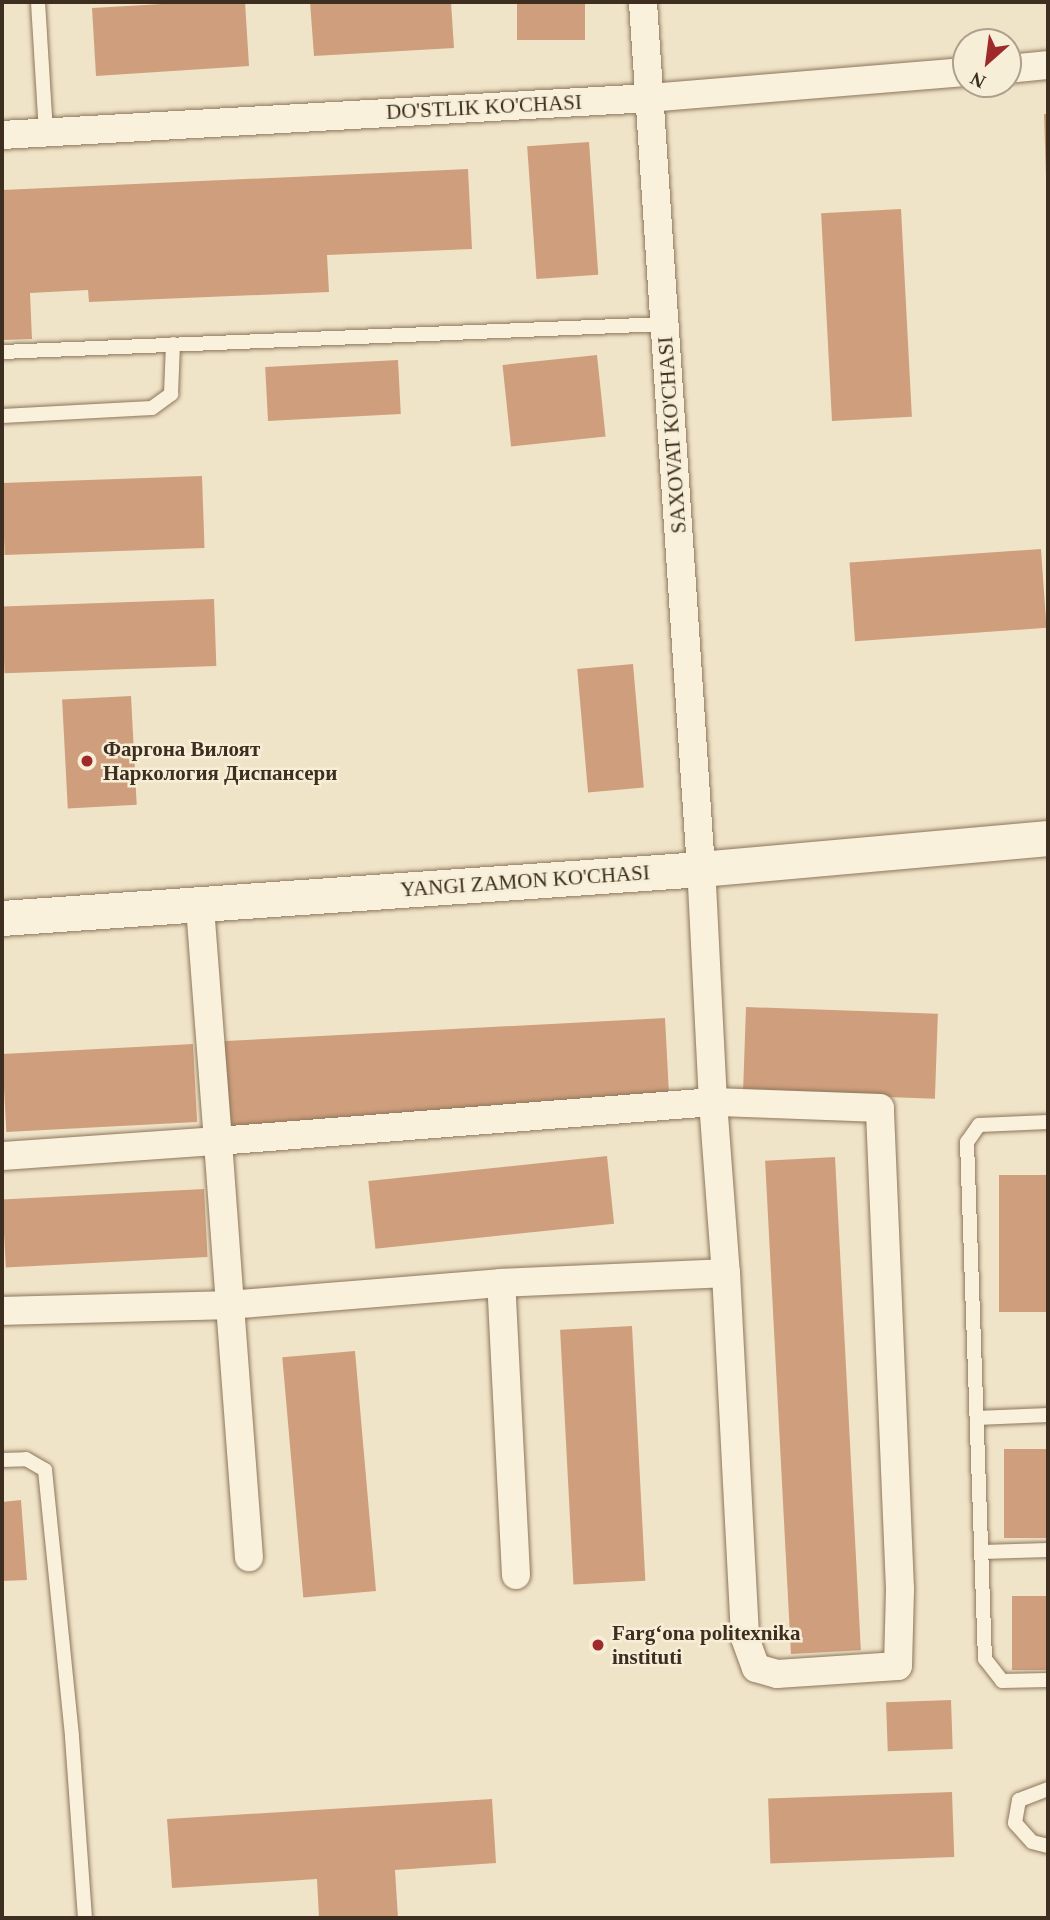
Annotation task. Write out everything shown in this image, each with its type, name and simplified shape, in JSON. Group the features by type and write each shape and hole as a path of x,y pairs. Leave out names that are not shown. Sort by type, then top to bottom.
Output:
{"street":[{"name":"SAXOVAT KO'CHASI","path":"643,2 701,869 713,1102 726,1273 745,1637 756,1668 777,1674 898,1666 900,1589 880,1108 713,1102"},
{"path":"1022,68 1048,65"},
{"name":"DO'STLIK KO'CHASI","path":"2,135 649,98 952,73"},
{"name":"YANGI ZAMON KO'CHASI","path":"2,918 701,869 1048,838"},
{"path":"200,905 249,1557"},
{"path":"2,1156 713,1102"},
{"path":"2,1311 230,1305 501,1283 726,1273"},
{"path":"501,1283 516,1575"}],"lane":[{"path":"38,2 46,132"},
{"path":"2,352 664,324"},
{"path":"2,416 152,408 171,394 173,344"},
{"path":"1048,1122 979,1125 967,1142 985,1659 1002,1681 1048,1680"},
{"path":"977,1418 1048,1415"},
{"path":"2,1460 26,1459 46,1470 72,1737 85,1918"},
{"path":"982,1552 1048,1550"},
{"path":"1048,1789 1019,1800 1015,1823 1032,1842 1048,1846"}],"building":[{"path":"245,2 249,66 96,76 92,8"},
{"path":"310,2 451,2 454,48 314,56"},
{"path":"517,2 585,2 585,40 517,40"},
{"path":"1044,114 1048,114 1048,176 1046,176"},
{"path":"589,142 598,275 536,279 527,146"},
{"path":"468,169 472,249 327,255 329,292 89,302 88,290 30,293 32,339 2,340 2,190"},
{"path":"901,209 912,417 832,421 821,213"},
{"path":"597,355 606,437 511,446 503,365"},
{"path":"398,360 401,414 268,421 265,367"},
{"path":"202,476 205,548 5,555 2,483"},
{"path":"1041,549 1047,628 855,641 849,562"},
{"path":"214,599 216,666 4,673 2,606"},
{"path":"633,664 644,788 588,792 577,669"},
{"path":"131,696 137,805 68,808 62,700"},
{"path":"746,1007 938,1014 935,1099 743,1092"},
{"path":"665,1018 670,1104 225,1127 221,1041"},
{"path":"193,1044 197,1122 6,1132 2,1054"},
{"path":"607,1156 614,1224 375,1249 368,1181"},
{"path":"835,1157 861,1650 791,1654 765,1161"},
{"path":"999,1175 1048,1175 1048,1312 999,1312"},
{"path":"204,1189 208,1257 6,1267 2,1200"},
{"path":"632,1326 645,1581 573,1584 560,1330"},
{"path":"355,1351 376,1591 303,1597 282,1357"},
{"path":"1004,1449 1048,1449 1048,1538 1004,1538"},
{"path":"21,1500 27,1580 2,1581 2,1502"},
{"path":"1012,1596 1048,1596 1048,1670 1012,1670"},
{"path":"951,1700 953,1749 888,1751 886,1702"},
{"path":"952,1792 954,1857 770,1863 768,1798"},
{"path":"492,1799 496,1863 395,1870 398,1918 319,1918 317,1879 172,1888 167,1819"}],"place":[{"name":"Фаргона Вилоят Наркология Диспансери","path":"87,761"},
{"name":"Fargʻona politexnika instituti","path":"598,1645"}]}
